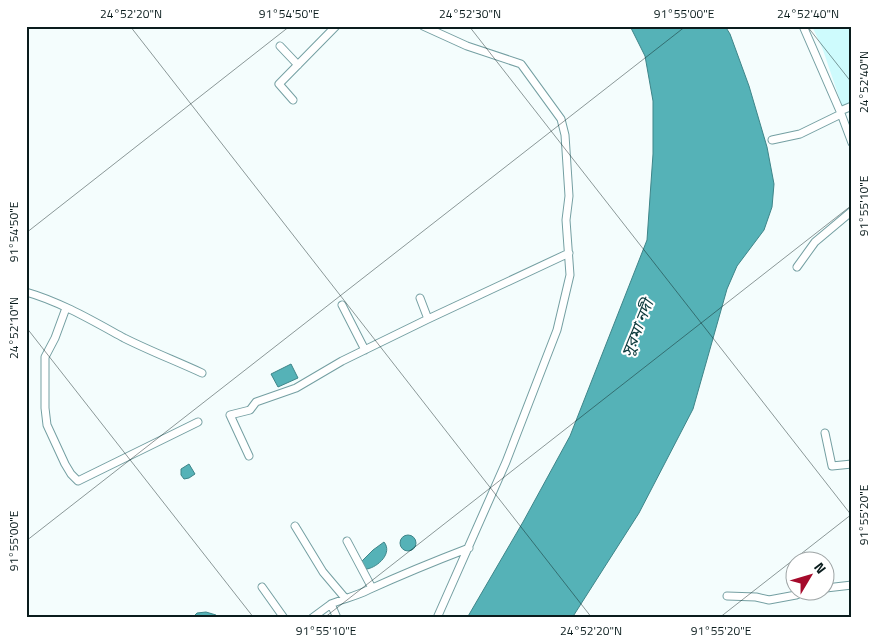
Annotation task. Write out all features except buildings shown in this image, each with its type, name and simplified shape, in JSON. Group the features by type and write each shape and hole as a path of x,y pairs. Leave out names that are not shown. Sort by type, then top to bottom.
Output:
{"street":[{"path":"293,100 279,84 336,26"},
{"path":"423,26 467,46 520,64 561,120 565,134 569,196 566,220 570,274 557,330 513,445 470,548 437,618"},
{"path":"803,26 852,143"},
{"path":"280,46 298,65"},
{"path":"772,140 800,134 852,106"},
{"path":"797,267 815,242 852,212"},
{"path":"249,456 230,415 250,410 256,402 296,388 342,361 569,253"},
{"path":"26,292 66,308 126,339 202,373"},
{"path":"420,298 428,319"},
{"path":"342,305 365,350"},
{"path":"66,308 55,338 45,357 45,408 47,426 65,464 78,481 198,422"},
{"path":"825,433 832,466 852,464"},
{"path":"295,526 323,572 344,598"},
{"path":"347,541 372,588"},
{"path":"312,618 331,604 344,598 470,548"},
{"path":"836,587 852,585"},
{"path":"262,587 284,618"},
{"path":"727,596 756,596 769,600 786,597"},
{"path":"331,604 337,618"}],"shaded area":[{"path":"812,26 852,26 852,101 842,106 823,50"}],"water":[{"name":"সুরমা নদী","path":"630,26 725,26 730,34 749,86 767,147 774,184 772,207 764,230 737,266 727,289 693,409 639,513 572,618 467,618 570,436 647,240 653,154 653,101 645,56"},
{"path":"291,364 298,378 278,387 271,374"},
{"path":"189,464 195,474 184,479 181,475 181,469"},
{"path":"405,535 411,535 416,540 414,549 405,551 400,546 400,540"},
{"path":"384,542 387,551 383,559 367,569 362,561"},
{"path":"206,612 216,615 218,618 192,618 197,613"}]}
